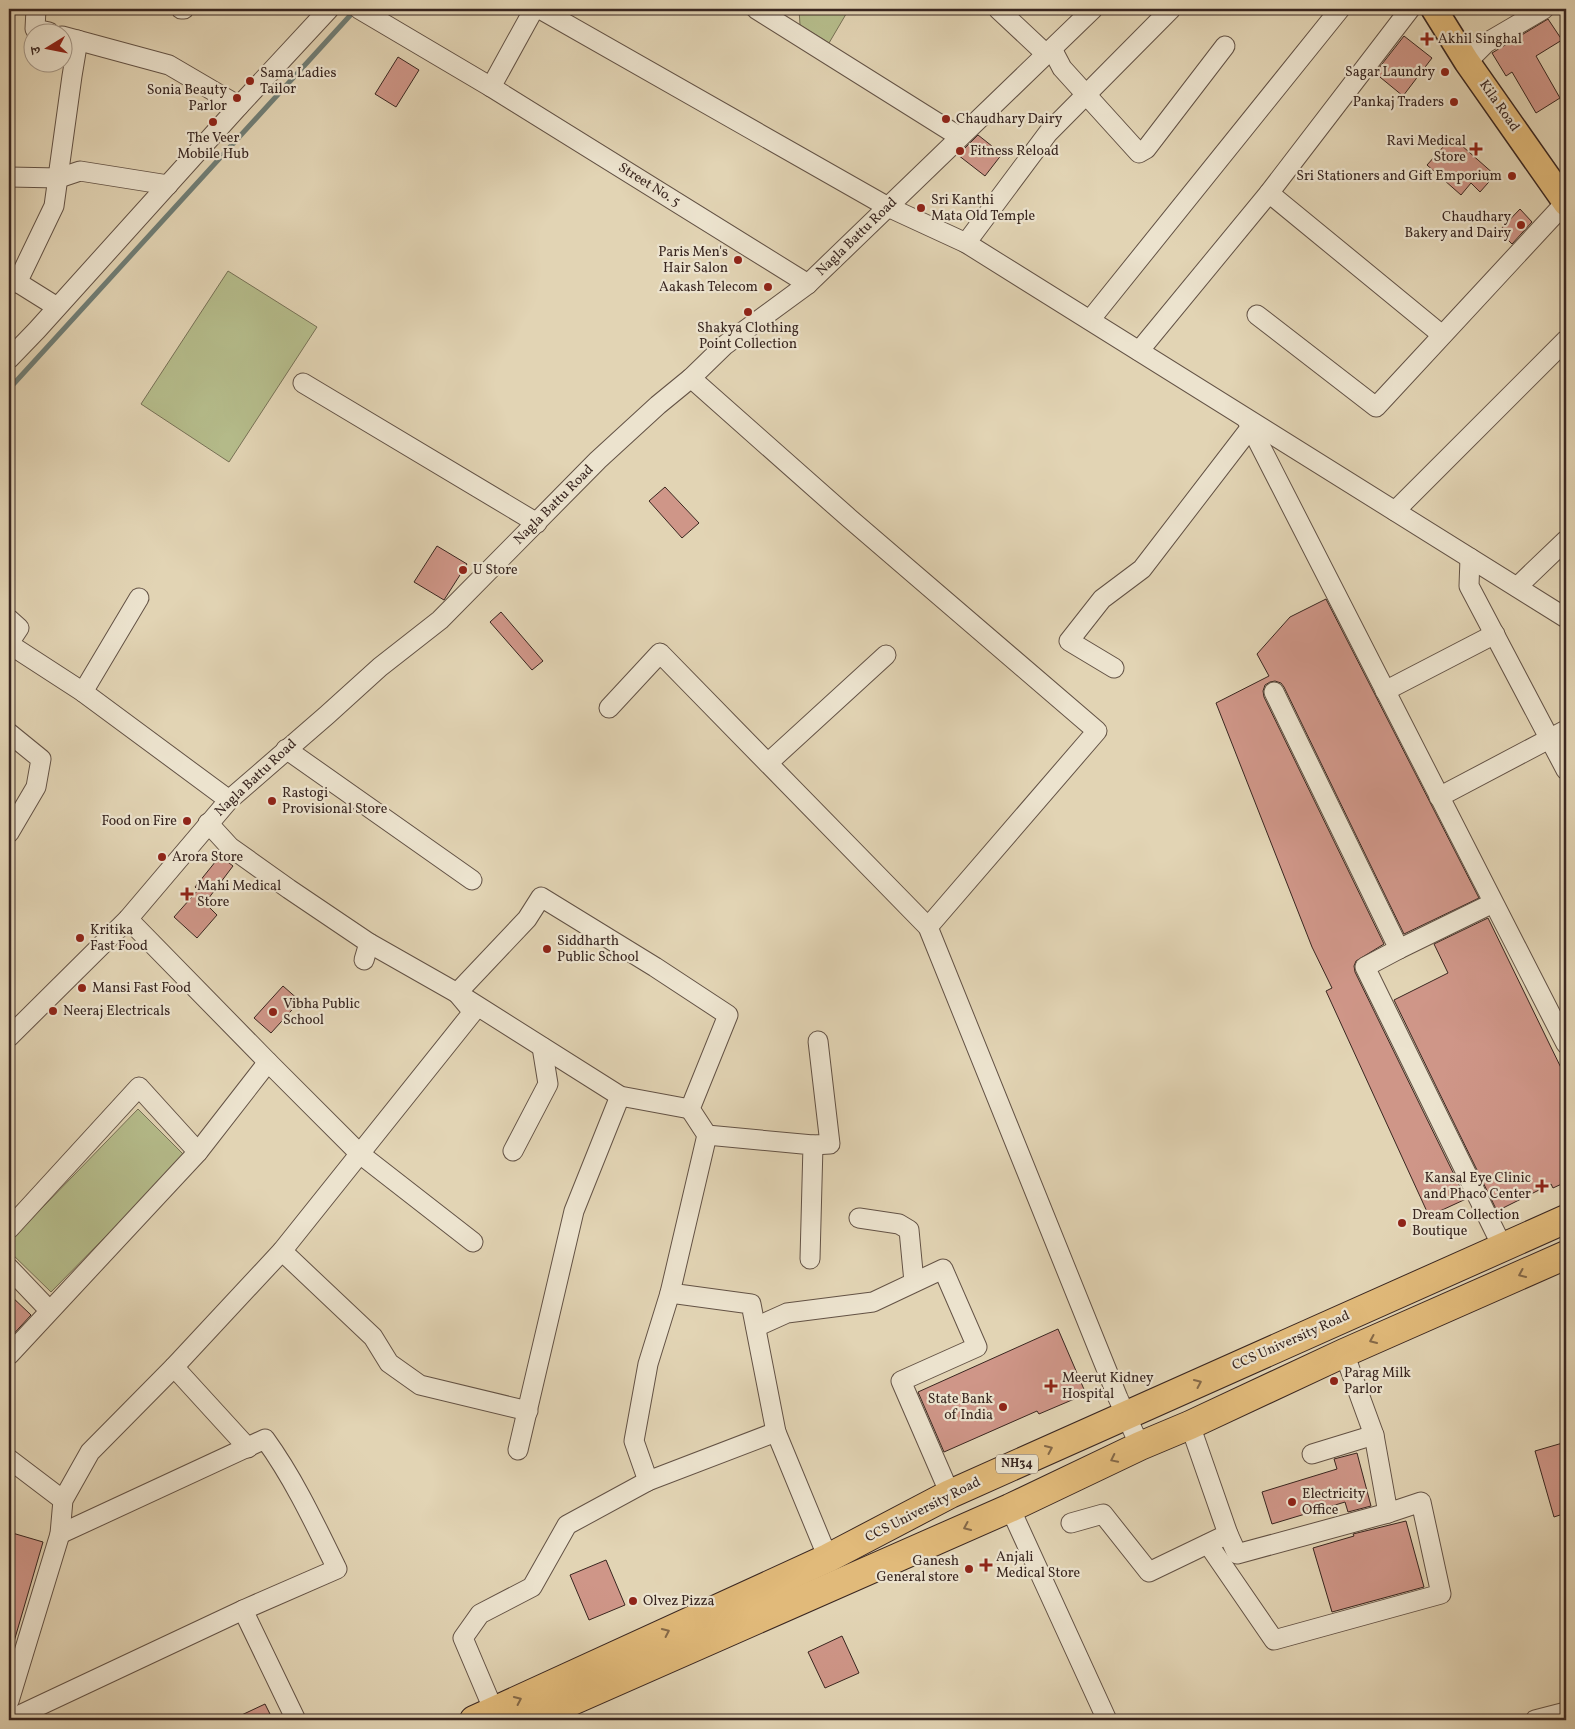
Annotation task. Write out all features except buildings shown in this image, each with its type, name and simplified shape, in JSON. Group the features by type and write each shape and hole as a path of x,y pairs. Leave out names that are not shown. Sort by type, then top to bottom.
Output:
{"highway":[{"name":"CCS University Road","path":"484,1716 828,1558 950,1494 1566,1219"},
{"name":"NH34","path":"529,1720 1010,1508 1140,1446 1566,1254"}],"main road":[{"name":"Kila Road","path":"1434,9 1467,62 1566,203"}],"street":[{"path":"35,22 36,9"},
{"path":"9,359 329,9"},
{"name":"Street No. 5","path":"360,9 808,284"},
{"path":"491,88 534,9"},
{"path":"540,9 888,207 966,243 1139,351 1249,423 1396,511 1566,618"},
{"path":"756,9 779,16 960,137"},
{"path":"998,9 1049,52 1085,95 1139,153 1146,149 1224,46"},
{"name":"Nagla Battu Road","path":"9,1037 128,919 229,800 286,749 328,715 380,667 440,620 598,460 658,405 691,378 725,346 808,284 1093,9"},
{"path":"966,243 1048,133 1171,9"},
{"path":"1090,320 1340,9"},
{"path":"1139,351 1268,193 1410,9"},
{"path":"1467,62 1486,43 1544,9"},
{"path":"72,39 169,65 239,106"},
{"path":"57,307 13,280 54,206 72,72"},
{"path":"9,177 59,178 80,171 168,185"},
{"path":"1268,193 1442,335"},
{"path":"1257,314 1376,407 1566,203"},
{"path":"1396,511 1566,340"},
{"path":"691,378 1097,732 928,927"},
{"path":"302,383 537,523"},
{"path":"1114,668 1068,641 1102,599 1142,569 1249,423"},
{"path":"1249,423 1566,1044"},
{"path":"1517,587 1566,540"},
{"path":"1470,558 1469,586 1558,735 1566,770"},
{"path":"83,692 139,598"},
{"path":"9,618 19,628 9,643 83,692 229,800"},
{"path":"1385,691 1496,634"},
{"path":"609,708 660,653 928,927 1140,1446"},
{"path":"768,763 886,655"},
{"path":"1274,692 1399,949"},
{"path":"9,733 41,759 36,787 9,834"},
{"path":"1439,796 1558,735"},
{"path":"286,749 472,880"},
{"path":"208,824 230,847 289,889 367,951 457,993 620,1096 690,1109 707,1135 670,1293 648,1364 634,1441 648,1481"},
{"path":"457,993 528,919 541,897 655,967 728,1015 690,1109"},
{"path":"1493,903 1365,966 1503,1248"},
{"path":"128,919 360,1154 473,1242"},
{"path":"9,1701 60,1534 63,1500 90,1452 174,1367 282,1251 360,1154 473,1012 457,993"},
{"path":"707,1135 813,1145 830,1144 818,1041"},
{"path":"513,1151 548,1084 542,1047"},
{"path":"9,1354 198,1152 268,1062"},
{"path":"9,1229 140,1087 198,1152"},
{"path":"518,1450 574,1211 620,1096"},
{"path":"810,1259 813,1145"},
{"path":"859,1218 899,1224 909,1230 914,1282"},
{"path":"282,1251 373,1337 389,1364 420,1385 528,1411"},
{"path":"9,1268 49,1310"},
{"path":"756,1327 788,1313 873,1302 943,1268 977,1347 901,1381 950,1494"},
{"path":"670,1293 751,1304 776,1432 828,1558"},
{"path":"1344,1353 1374,1436 1388,1513"},
{"path":"174,1367 248,1448"},
{"path":"1190,1425 1228,1534 1237,1554 1388,1513 1421,1502 1441,1594 1274,1640 1208,1544"},
{"path":"484,1716 463,1638 480,1614 532,1587 567,1524 648,1481 776,1432"},
{"path":"1312,1454 1374,1436"},
{"path":"9,1720 243,1610 338,1569 310,1513 280,1459 266,1439 60,1534"},
{"path":"9,1459 63,1500"},
{"path":"1010,1508 1106,1720"},
{"path":"1071,1523 1103,1514 1149,1572 1228,1534"},
{"path":"243,1610 296,1720"},
{"path":"1535,1720 1566,1712"}],"green space":[{"path":"799,9 849,9 829,43 800,25"},
{"path":"228,271 317,327 229,462 141,404"},
{"path":"138,1109 185,1156 51,1292 9,1251 9,1242"}],"waterway":[{"path":"9,389 356,9"}],"place":[{"name":"Akhil Singhal","path":"1427,39"},
{"name":"Sagar Laundry","path":"1445,72"},
{"name":"Sama Ladies Tailor","path":"250,81"},
{"name":"Sonia Beauty Parlor","path":"237,98"},
{"name":"Pankaj Traders","path":"1454,102"},
{"name":"Chaudhary Dairy","path":"946,119"},
{"name":"The Veer Mobile Hub","path":"213,122"},
{"name":"Ravi Medical Store","path":"1476,149"},
{"name":"Fitness Reload","path":"960,151"},
{"name":"Sri Stationers and Gift Emporium","path":"1512,176"},
{"name":"Sri Kanthi Mata Old Temple","path":"921,208"},
{"name":"Chaudhary Bakery and Dairy","path":"1521,225"},
{"name":"Paris Men's Hair Salon","path":"738,260"},
{"name":"Aakash Telecom","path":"768,287"},
{"name":"Shakya Clothing Point Collection","path":"748,312"},
{"name":"U Store","path":"463,570"},
{"name":"Rastogi Provisional Store","path":"272,801"},
{"name":"Food on Fire","path":"187,821"},
{"name":"Arora Store","path":"162,857"},
{"name":"Mahi Medical Store","path":"187,894"},
{"name":"Kritika Fast Food","path":"80,938"},
{"name":"Siddharth Public School","path":"547,949"},
{"name":"Mansi Fast Food","path":"82,988"},
{"name":"Neeraj Electricals","path":"53,1011"},
{"name":"Vibha Public School","path":"273,1012"},
{"name":"Kansal Eye Clinic and Phaco Center","path":"1542,1186"},
{"name":"Dream Collection Boutique","path":"1402,1223"},
{"name":"Parag Milk Parlor","path":"1334,1381"},
{"name":"Meerut Kidney Hospital","path":"1051,1386"},
{"name":"State Bank of India","path":"1003,1407"},
{"name":"Electricity Office","path":"1292,1502"},
{"name":"Anjali Medical Store","path":"986,1565"},
{"name":"Ganesh General store","path":"969,1569"},
{"name":"Olvez Pizza","path":"633,1601"}]}
